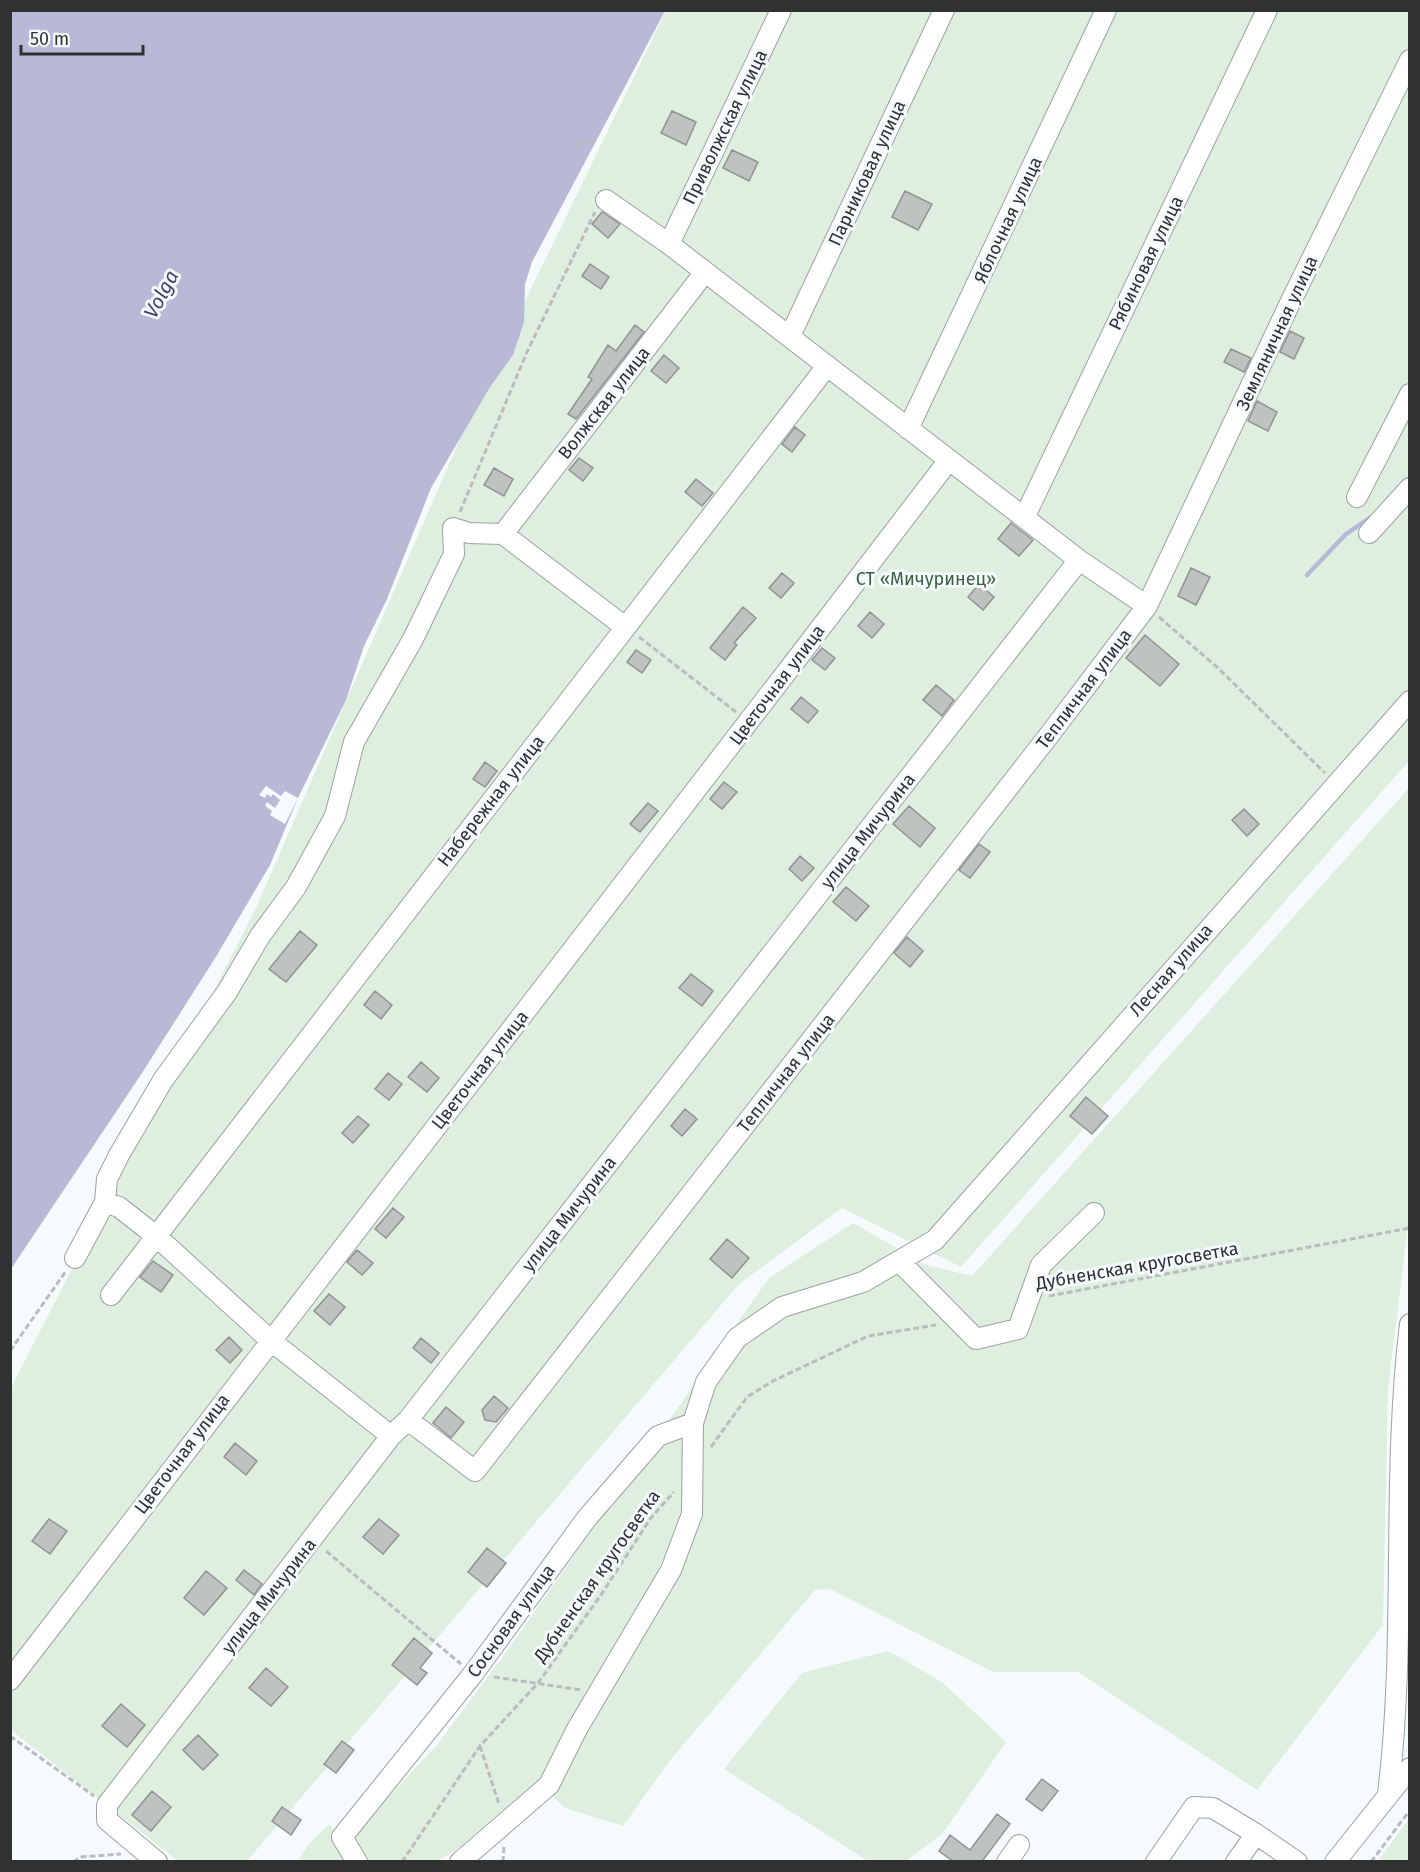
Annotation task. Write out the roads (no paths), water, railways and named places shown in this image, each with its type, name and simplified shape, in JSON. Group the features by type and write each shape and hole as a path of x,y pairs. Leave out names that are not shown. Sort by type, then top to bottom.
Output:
{"street":[{"name":"Приволжская улица","path":"669,244 781,10"},
{"name":"Парниковая улица","path":"790,336 944,10"},
{"name":"Яблочная улица","path":"908,429 1106,10"},
{"name":"Рябиновая улица","path":"1025,516 1267,10"},
{"name":"Земляничная улица","path":"1147,606 1290,303 1410,60"},
{"path":"606,200 669,244 790,336 1079,560 1147,606"},
{"name":"Волжская улица","path":"503,534 705,272"},
{"name":"Набережная улица","path":"111,1295 827,366"},
{"path":"1357,497 1410,394"},
{"name":"Цветочная улица","path":"10,1680 949,459"},
{"path":"1369,533 1410,488"},
{"path":"75,1258 105,1202 111,1171 163,1080 227,992 260,936 296,887 335,816 354,742 413,639 454,554 453,528 469,533 503,534 625,627"},
{"name":"улица Мичурина","path":"157,1862 108,1820 107,1805 391,1436 408,1419 1079,560"},
{"name":"Тепличная улица","path":"408,1419 475,1471 1036,753 1147,606"},
{"name":"Лесная улица","path":"460,1862 549,1785 599,1692 681,1550 692,1514 693,1423 706,1382 736,1338 782,1306 863,1282 935,1240 1335,783 1410,701"},
{"path":"105,1202 119,1207 156,1236 270,1340 391,1436"},
{"path":"899,1261 976,1339 1018,1329 1041,1265 1094,1213"},
{"path":"1388,1794 1395,1706 1400,1479 1410,1324"},
{"name":"Сосновая улица","path":"357,1862 342,1837 473,1674 587,1518 658,1436 693,1423"},
{"path":"1395,1706 1410,1685"},
{"path":"1395,1706 1410,1733"},
{"path":"1335,1862 1410,1768"},
{"path":"1156,1862 1194,1807 1213,1808 1297,1862"},
{"path":"1236,1862 1256,1834"},
{"path":"1007,1862 1019,1845"}],"water":[{"name":"Volga","path":"11,11 665,11 532,262 525,284 524,322 513,355 490,387 431,488 387,599 364,646 346,700 298,798 270,865 214,960 142,1073 11,1269"}],"waterway":[{"path":"1307,575 1346,534 1371,517"}],"park label":[{"name":"СТ «Мичуринец»","path":"926,579"}]}
